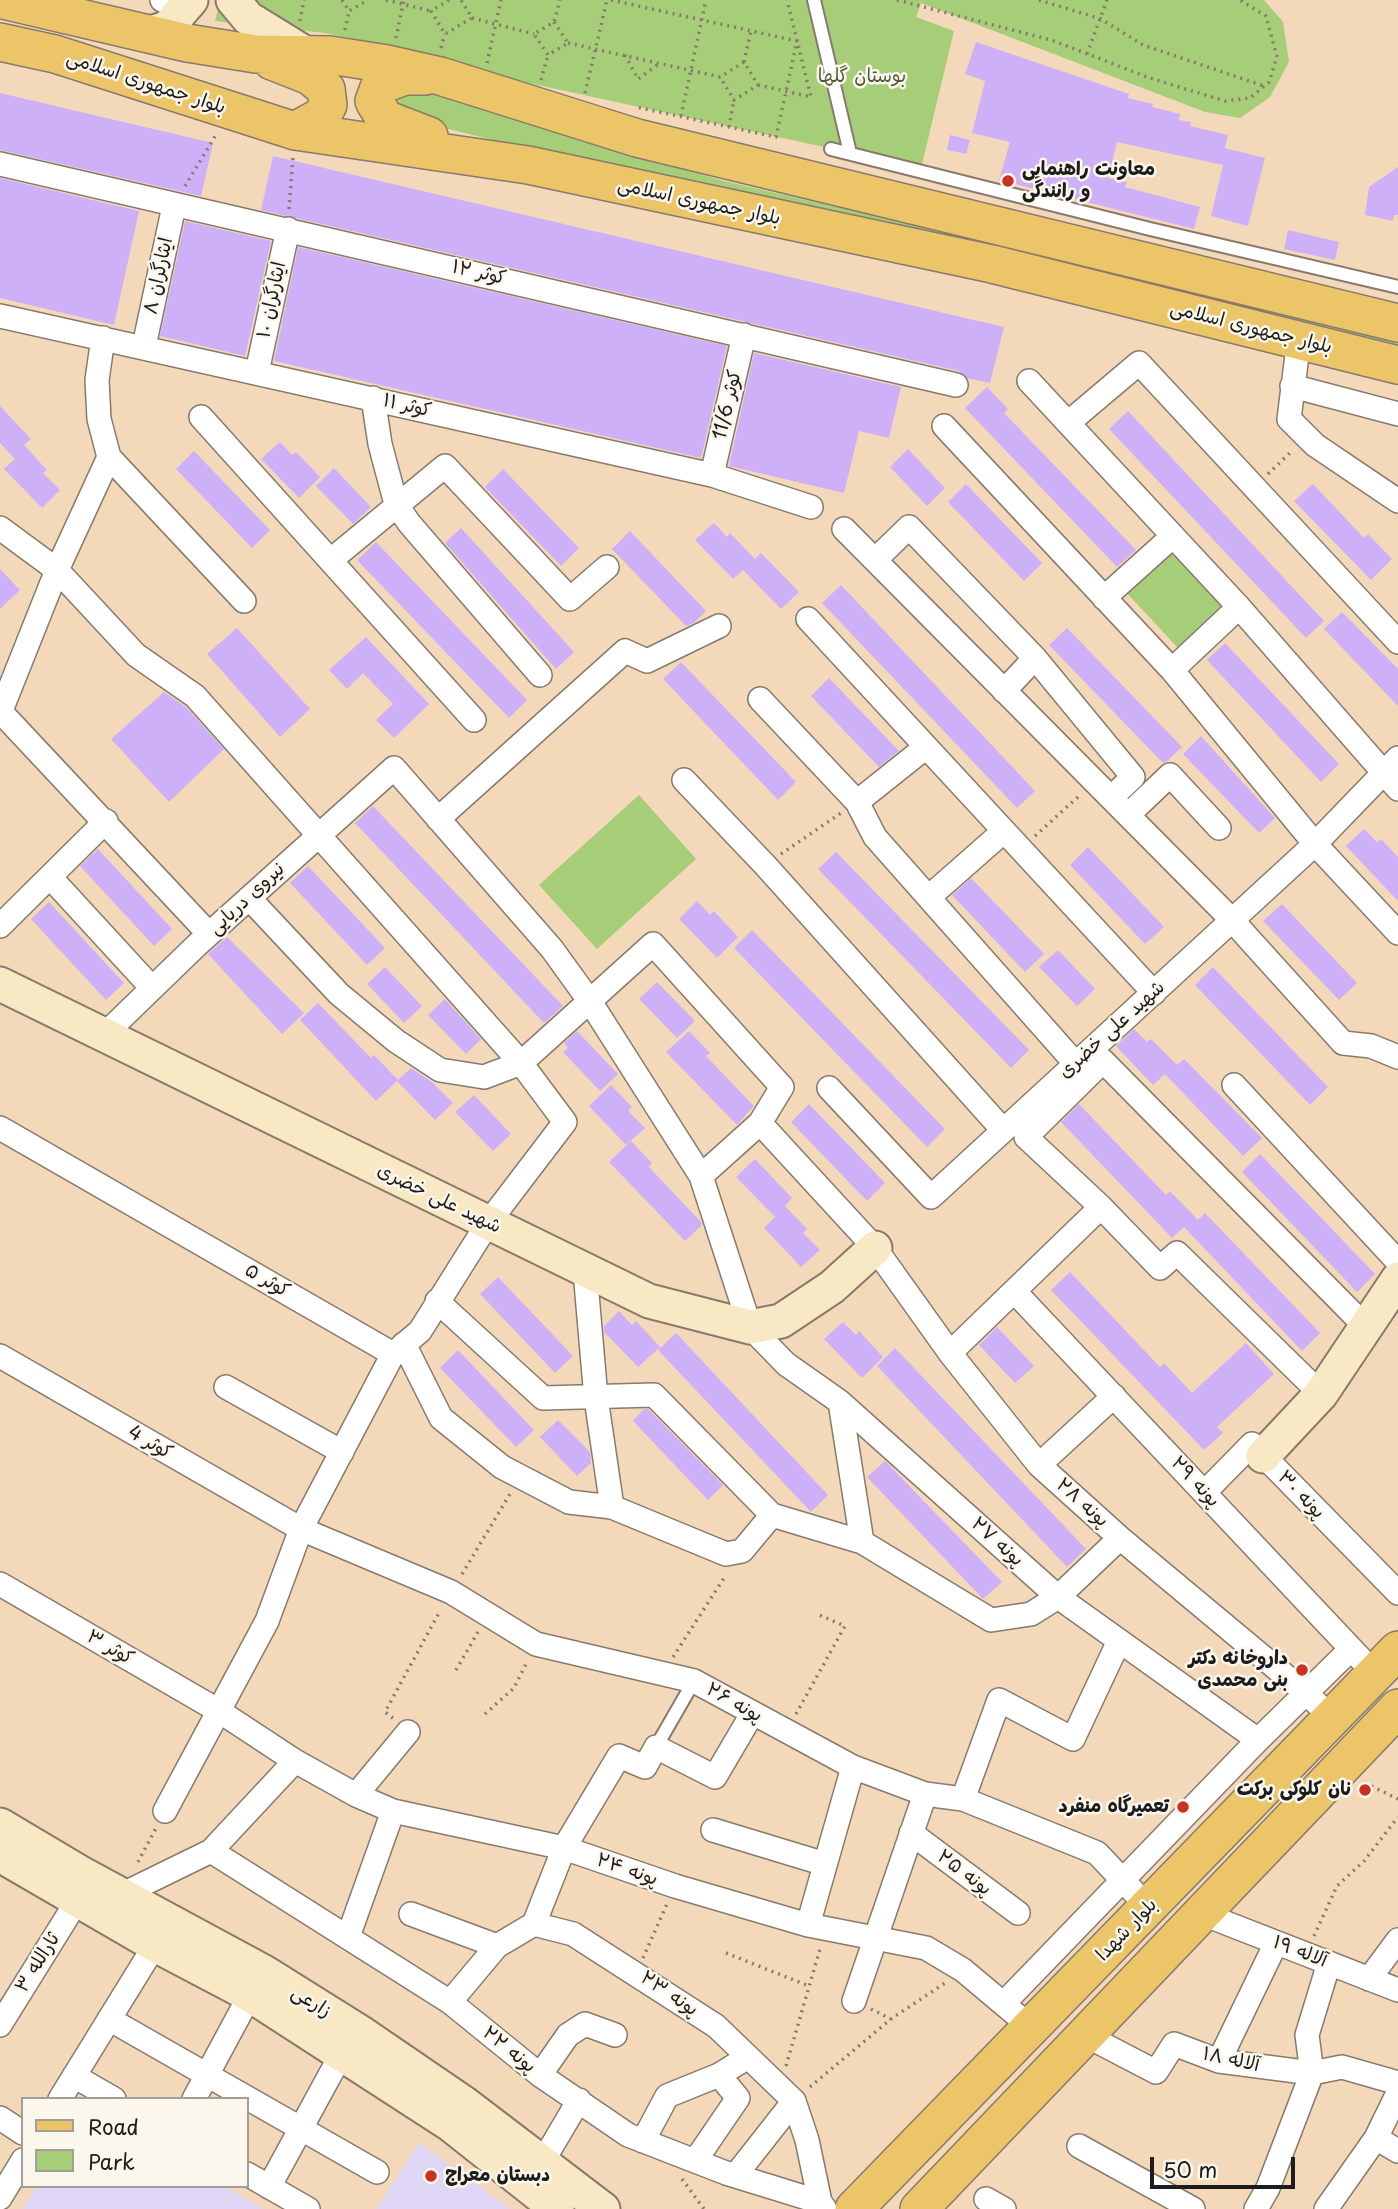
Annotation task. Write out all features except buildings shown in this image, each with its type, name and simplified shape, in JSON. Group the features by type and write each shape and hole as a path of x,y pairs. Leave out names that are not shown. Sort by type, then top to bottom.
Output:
{"main road":[{"name":"بلوار جمهوری اسلامی","path":"3,0 147,34 256,54 303,42 440,76 637,138 1398,323"},
{"path":"233,0 248,18 303,42"},
{"path":"147,34 167,28 180,2"},
{"name":"بلوار جمهوری اسلامی","path":"0,42 55,54 295,131 528,165 992,264 1398,365"},
{"path":"256,54 310,76 326,89 328,105 322,117 295,131"},
{"path":"440,76 405,76 380,85 374,101 385,119 410,131 528,165"},
{"name":"شهید علی خضری","path":"0,984 649,1301 750,1327 781,1321 832,1287 875,1248"},
{"path":"1263,1456 1321,1394 1398,1279"},
{"name":"بلوار شهدا","path":"833,2207 1031,2028 1332,1718 1375,1658"},
{"path":"919,2209 1398,1708"},
{"name":"زارعی","path":"0,1825 114,1907 155,1945 250,1995 342,2053 451,2125 557,2209"},
{"name":"زارعی","path":"0,1855 77,1901 114,1907 264,1972 363,2034 542,2161 603,2209"}],"street":[{"name":"کوثر ۱۲","path":"0,164 956,385"},
{"name":"ایثارگران ۸","path":"144,346 174,206"},
{"name":"ایثارگران ۱۰","path":"257,372 288,229"},
{"name":"کوثر ۱۱","path":"0,316 144,346 712,475 811,508"},
{"name":"کوثر 11/6","path":"712,475 744,335"},
{"path":"103,338 97,380 99,419 109,457 244,601"},
{"path":"1299,339 1289,419 1307,437 1398,501"},
{"path":"1068,423 1139,363 1398,642"},
{"path":"1029,380 1394,773"},
{"path":"1292,386 1398,414"},
{"path":"373,398 380,444 396,504 409,523 540,675"},
{"path":"201,417 474,720"},
{"path":"944,426 1172,670 1315,844 1398,933"},
{"path":"109,457 57,570 1,712 209,934"},
{"path":"331,561 396,504 445,466 569,599 607,567"},
{"path":"875,560 909,527 1035,657 1133,777 1103,790"},
{"path":"0,528 57,570 136,655 195,696 521,1063 565,1122 488,1223 420,1331 399,1349 301,1530 267,1621 166,1811"},
{"path":"844,529 1231,919 1343,1043 1371,1046 1398,1057"},
{"path":"1104,598 1173,536"},
{"path":"1172,670 1239,607"},
{"path":"808,619 1154,993"},
{"path":"719,626 647,661 625,651 438,819 552,949 591,1003 701,1176 750,1327"},
{"path":"1004,691 1035,657"},
{"path":"760,699 857,802 875,837 1075,1063"},
{"path":"857,802 926,747"},
{"name":"نیروی دریایی","path":"105,1034 209,934 394,768 438,819"},
{"name":"شهید علی خضری","path":"829,1088 931,1197 1231,919 1394,773"},
{"path":"1128,815 1170,775 1219,828"},
{"path":"684,780 765,865 1003,1130"},
{"path":"0,926 106,821"},
{"path":"929,897 1004,831"},
{"path":"50,877 152,988"},
{"path":"249,898 339,994 396,1041 440,1070 484,1077 521,1063 591,1003 653,944 782,1087 760,1123 701,1176"},
{"path":"1321,1394 1177,1253 1160,1268 1026,1137 1103,1061 1366,1327"},
{"path":"1234,1085 1398,1262"},
{"name":"پونه ۲۸","path":"760,1123 875,1248 950,1353 1040,1465 1120,1538 1306,1693 1332,1718"},
{"name":"کوثر ۵","path":"0,1128 399,1349"},
{"path":"950,1353 1101,1208"},
{"path":"585,1271 596,1398 612,1507"},
{"name":"پونه ۲۹","path":"1014,1291 1205,1492 1375,1658"},
{"path":"437,1301 542,1398 654,1395 772,1515 862,1542 991,1620 1031,1615 1058,1597 1120,1538"},
{"name":"پونه ۲۷","path":"750,1327 786,1364 840,1402 1058,1597 1258,1740"},
{"path":"399,1349 441,1418 502,1467 569,1502 612,1507 726,1554 742,1551 772,1515"},
{"name":"کوثر 4","path":"0,1356 301,1530"},
{"path":"226,1387 342,1452"},
{"path":"1040,1465 1114,1396"},
{"path":"840,1402 862,1542"},
{"name":"پونه ۳۰","path":"1205,1492 1252,1444 1398,1593"},
{"name":"پونه ۲۶","path":"301,1530 451,1591 536,1644 694,1681 853,1767 925,1794 963,1799 1097,1853 1149,1908"},
{"name":"کوثر ۳","path":"0,1584 219,1712"},
{"path":"963,1799 999,1700 1073,1739 1119,1641"},
{"path":"1004,2003 1306,1693 1375,1658"},
{"name":"پونه ۲۴","path":"219,1712 295,1761 356,1795 393,1811 564,1848 675,1886 818,1926 926,1948 964,1970 1031,2028"},
{"path":"450,2002 497,1946 534,1923 564,1848 619,1756 645,1766 656,1747 715,1777 752,1714"},
{"path":"356,1795 408,1732"},
{"path":"114,1907 211,1851 295,1761"},
{"path":"818,1926 825,1864 853,1767"},
{"path":"854,2001 878,1938 925,1794"},
{"path":"348,1937 393,1811"},
{"path":"713,1830 825,1864"},
{"name":"پونه ۲۵","path":"911,1833 1018,1913"},
{"name":"پونه ۲۲","path":"211,1851 450,2002 540,2075 628,2135 735,2176 833,2207"},
{"name":"ثارالله ۳","path":"0,2025 8,1996 77,1901"},
{"path":"411,1914 497,1946"},
{"name":"آلاله ۱۹","path":"1203,1914 1398,1990"},
{"name":"پونه ۲۳","path":"534,1923 573,1934 637,1972 716,2026 781,2089 807,2140 833,2207"},
{"path":"1369,1979 1398,1940"},
{"path":"1219,2061 1276,1943"},
{"path":"61,2097 155,1945"},
{"path":"1256,2209 1268,2188 1312,2073 1307,2035 1329,1963"},
{"path":"195,2097 250,1995"},
{"path":"109,2019 246,2097"},
{"path":"540,2075 568,2035 586,2024 615,2035"},
{"name":"آلاله ۱۸","path":"1087,2036 1156,2072 1174,2044 1219,2061 1312,2073 1342,2067 1398,2083"},
{"path":"269,2187 342,2053"},
{"path":"643,2141 667,2096 719,2075 748,2057"},
{"path":"719,2075 738,2098"},
{"path":"74,2076 111,2097"},
{"path":"689,2159 738,2098 781,2089"},
{"path":"735,2176 781,2089"},
{"path":"1325,2209 1376,2138 1398,2093"},
{"path":"248,2098 377,2172"},
{"path":"542,2161 579,2100"},
{"path":"0,2119 21,2132"},
{"path":"1376,2138 1398,2151"},
{"path":"1079,2146 1177,2206"},
{"path":"0,2198 21,2163"},
{"path":"248,2175 308,2209"}],"lane":[{"path":"814,0 850,153"},
{"path":"831,149 1150,229 1398,287"},
{"path":"656,1747 694,1681"}],"path":[{"path":"303,42 304,0"},
{"path":"342,0 349,11 343,37"},
{"path":"349,11 368,0"},
{"path":"387,0 404,2 431,11 445,34 472,18"},
{"path":"431,11 449,0"},
{"path":"461,0 472,18 534,34 548,55"},
{"path":"485,73 501,0"},
{"path":"534,34 554,22 560,0"},
{"path":"584,96 609,0 797,41 776,137 632,106"},
{"path":"681,116 706,0"},
{"path":"734,100 758,85 811,97 788,0"},
{"path":"897,0 1051,40 1225,101 1250,97 1269,82 1277,57 1266,16 1240,0"},
{"path":"916,5 921,0"},
{"path":"1040,0 1101,19 1143,45 1264,86"},
{"path":"1087,54 1107,0"},
{"path":"394,47 404,2"},
{"path":"554,22 568,43"},
{"path":"751,31 744,62 758,85"},
{"path":"539,86 548,55 568,43 625,55 720,77 734,100 729,127"},
{"path":"625,55 638,79 660,63"},
{"path":"720,77 744,62"},
{"path":"573,93 596,98"},
{"path":"174,206 231,110"},
{"path":"288,229 295,131"},
{"path":"1254,488 1307,437"},
{"path":"1021,849 1103,790"},
{"path":"765,865 857,802"},
{"path":"408,1732 385,1712 451,1591 520,1477"},
{"path":"662,1673 742,1551"},
{"path":"787,1732 845,1626 817,1614"},
{"path":"456,1670 488,1615"},
{"path":"485,1714 514,1688 536,1644"},
{"path":"1338,1771 1398,1798"},
{"path":"114,1907 166,1811"},
{"path":"1305,1954 1337,1886 1364,1861 1398,1816"},
{"path":"637,1972 675,1886"},
{"path":"781,2089 809,1986 818,1926"},
{"path":"726,1953 809,1986"},
{"path":"781,2089 964,1970"},
{"path":"689,2159 682,2179 704,2209"}],"shaded area":[{"name":"دبستان معراج","path":"419,2143 511,2209 376,2209"},
{"path":"36,2188 227,2188 264,2209 22,2209"}],"green space":[{"name":"بوستان گلها","path":"220,0 1264,0 1283,22 1289,62 1270,97 1240,118 1205,112 921,3 916,17 954,31 921,168 496,76 394,47 325,33 215,21"},
{"path":"420,86 577,140 728,182 1398,336 1398,350 610,169 408,119 393,102 400,88"},
{"path":"1170,547 1227,607 1180,650 1124,590"},
{"path":"639,795 696,859 597,949 539,885"}],"place":[{"name":"معاونت راهنمایی و رانندگی","path":"1008,181"},
{"name":"داروخانه دکتر بنی محمدی","path":"1302,1670"},
{"name":"نان کلوکی برکت","path":"1365,1790"},
{"name":"تعمیرگاه منفرد","path":"1183,1807"},
{"name":"دبستان معراج","path":"431,2176"}]}
